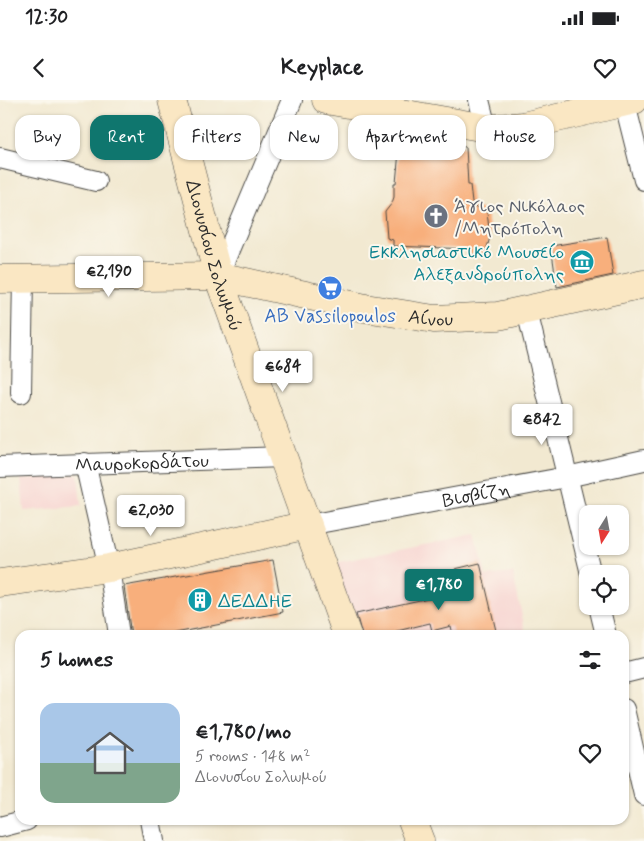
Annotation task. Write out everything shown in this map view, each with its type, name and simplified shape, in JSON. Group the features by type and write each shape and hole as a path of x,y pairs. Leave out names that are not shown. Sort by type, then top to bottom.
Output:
{"street":[{"name":"Διονυσίου Σολωμού","path":"172,100 218,276 345,630"},
{"path":"218,276 292,100"},
{"path":"326,100 476,126"},
{"path":"479,100 483,115"},
{"path":"554,119 627,101 644,180"},
{"path":"0,158 96,180"},
{"name":"Αίνου","path":"12,278 218,276 365,308 434,319 480,318 527,310 644,284"},
{"path":"12,278 21,393"},
{"path":"527,310 589,565"},
{"name":"Μαυροκορδάτου","path":"0,467 284,457"},
{"name":"Βισβίζη","path":"308,526 567,477 644,460"},
{"path":"86,463 109,568 118,630"},
{"path":"0,583 109,568 308,526"},
{"path":"601,615 605,630"},
{"path":"629,672 644,668"},
{"path":"629,731 644,795"},
{"path":"0,827 15,823"},
{"path":"151,825 154,841"},
{"path":"414,825 420,841"}],"shaded area":[{"path":"78,474 81,506 24,511 21,479"},
{"path":"476,535 486,576 513,573 525,630 337,630 313,567"}],"building":[{"name":"Άγιος Νικόλαος /Μητρόπολη","path":"466,147 468,185 470,185 472,202 478,208 487,212 490,237 485,255 469,254 469,249 393,246 393,240 387,238 385,212 392,203 394,183 396,183 398,160 466,160"},
{"name":"Εκκλησιαστικό Μουσείο Αλεξανδρούπολης","path":"607,237 613,275 557,287 551,246"},
{"name":"ΔΕΔΔΗΕ","path":"273,560 283,612 191,630 130,630 124,586"},
{"path":"480,563 496,630 452,630 451,626 432,630 430,623 401,630 361,630 356,614 461,591 455,569"}],"place":[{"name":"Άγιος Νικόλαος /Μητρόπολη","path":"436,216"},
{"name":"Εκκλησιαστικό Μουσείο Αλεξανδρούπολης","path":"582,262"},
{"name":"AB Vassilopoulos","path":"330,288"},
{"name":"ΔΕΔΔΗΕ","path":"200,600"}]}
